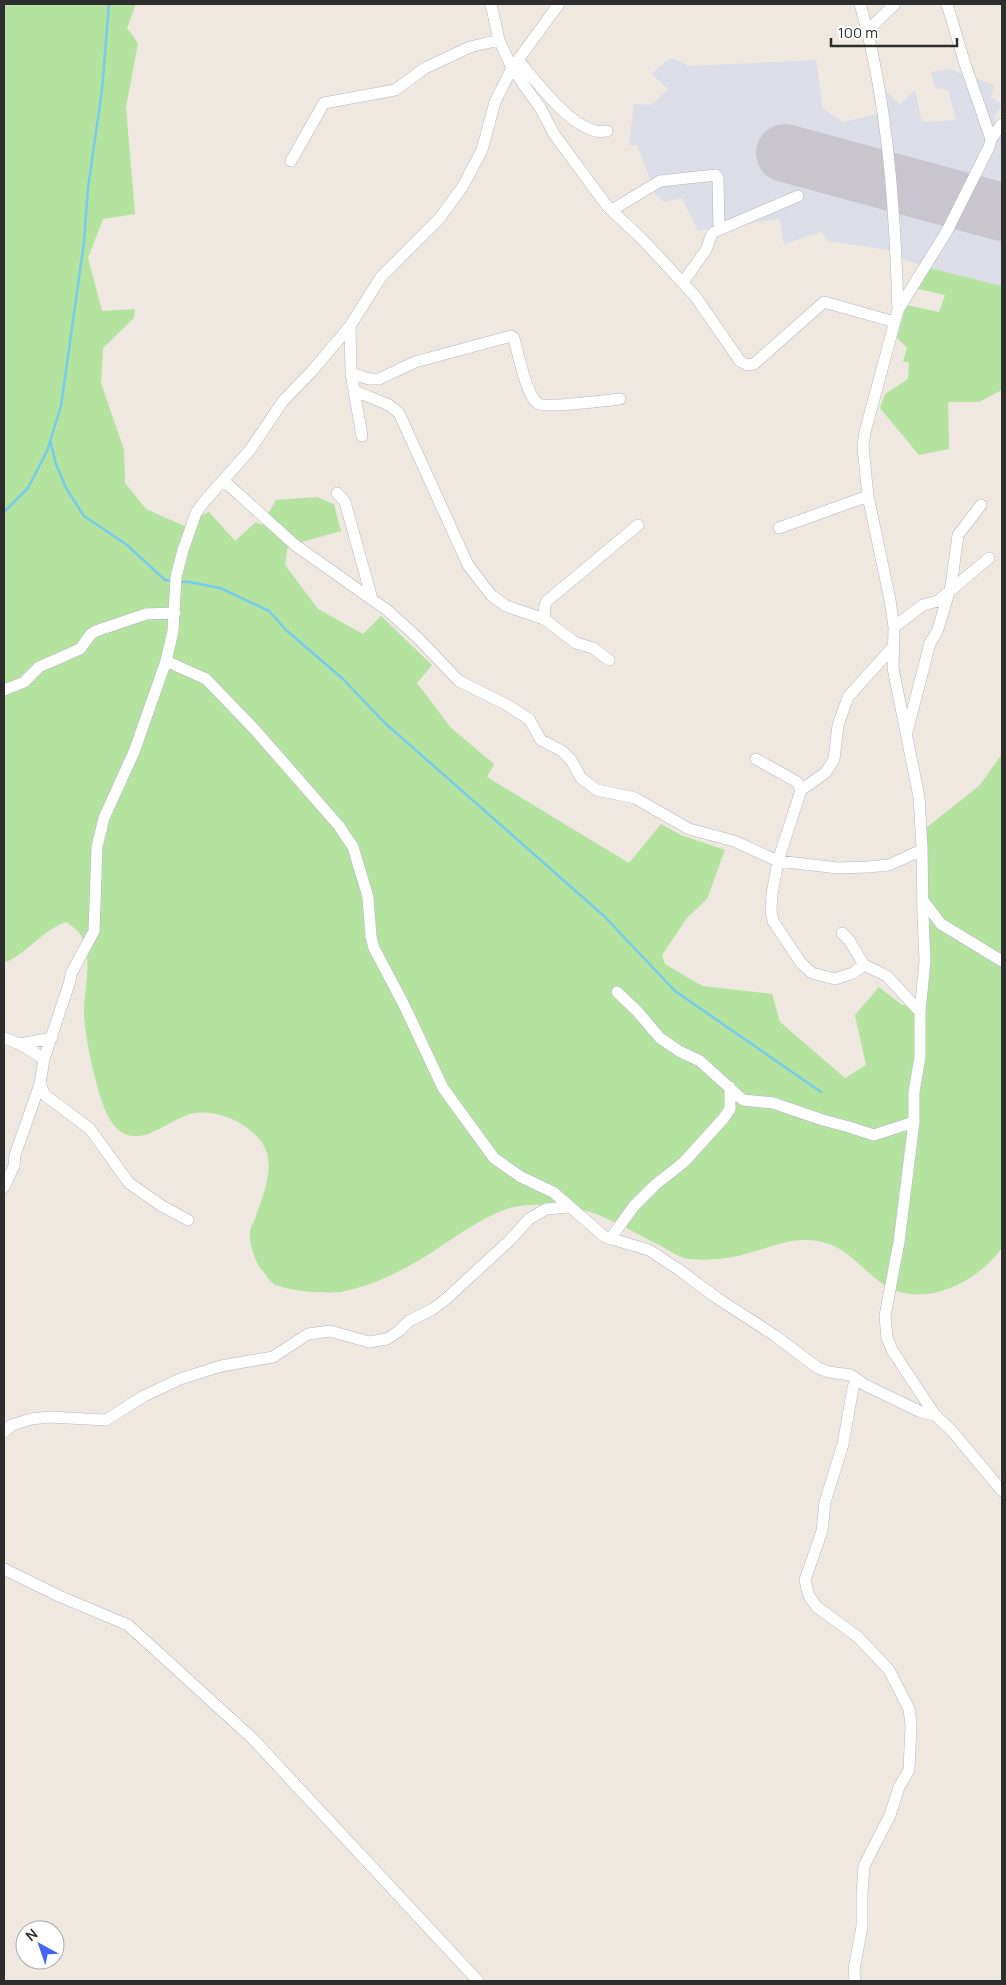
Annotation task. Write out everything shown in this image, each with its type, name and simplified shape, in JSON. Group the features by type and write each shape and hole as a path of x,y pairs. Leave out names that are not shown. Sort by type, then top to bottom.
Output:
{"street":[{"path":"491,4 499,40 541,108 554,134 592,188 683,282 701,304 740,362 747,365 754,364 824,302 897,316"},
{"path":"4,1187 14,1166 15,1155 40,1084 44,1059 70,981 71,972 94,931 95,859 104,818 134,752 166,661 172,641 176,577 196,513 250,450 283,401 312,371 350,326 381,278 439,219 466,181 482,150 494,102 515,64 559,4"},
{"path":"860,4 881,101 896,241 897,316"},
{"path":"867,31 895,4"},
{"path":"948,4 965,64 991,139"},
{"path":"291,161 324,103 395,90 425,68 470,48 499,40"},
{"path":"515,64 573,120 595,131 607,131"},
{"path":"1002,124 991,139 989,147 947,231 897,316 863,439 868,496 894,627 893,668 919,797 925,961 920,1012 920,1057 914,1092 914,1122 899,1242 885,1316 884,1339 935,1415 952,1431 1002,1491"},
{"path":"612,210 660,181 716,175 718,178 719,230"},
{"path":"683,282 708,246 712,234 798,196"},
{"path":"350,326 351,373 362,436"},
{"path":"351,373 369,379 379,379 414,362 511,336 514,338 525,378 538,405 552,406 620,399"},
{"path":"355,391 389,405 399,413 468,565 491,595 506,606 544,619 576,643 593,648 609,660"},
{"path":"223,480 295,545 372,599 418,638 459,681 507,704 529,719 541,740 562,751 571,760 581,778 588,785 605,793 635,798 689,829 734,841 778,861 830,868 868,867 889,864 922,850"},
{"path":"337,492 345,502 372,599"},
{"path":"779,528 868,496"},
{"path":"906,736 930,644 937,632 949,591 958,534 981,505"},
{"path":"544,619 547,601 638,525"},
{"path":"894,627 920,606 935,603 989,558"},
{"path":"4,690 26,680 39,667 80,649 96,630 146,614 174,613"},
{"path":"864,964 853,973 834,979 812,972 801,963 773,921 771,910 772,894 778,861 801,790 825,773 830,766 834,759 838,725 848,697 893,647"},
{"path":"166,661 206,679 256,731 338,826 353,847 367,892 371,937 374,948 447,1094 494,1158 521,1178 553,1192 597,1232 610,1239 649,1250 774,1335 818,1368 828,1372 851,1375 856,1380 922,1412 935,1415"},
{"path":"756,760 797,782 801,790"},
{"path":"922,899 941,924 1002,961"},
{"path":"842,933 854,946 864,964 887,976 920,1012"},
{"path":"617,992 637,1011 660,1038 679,1051 700,1061 743,1100 773,1102 822,1120 849,1126 874,1135 914,1122"},
{"path":"4,1038 20,1044 44,1059"},
{"path":"20,1044 52,1038"},
{"path":"40,1084 45,1095 90,1129 129,1183 162,1206 188,1220"},
{"path":"610,1239 634,1206 684,1162 723,1119 731,1106 730,1087"},
{"path":"4,1432 12,1425 31,1419 49,1417 106,1420 144,1396 180,1379 221,1366 273,1357 308,1334 330,1331 369,1342 387,1339 410,1321 446,1299 509,1241 529,1219 546,1209 569,1207"},
{"path":"855,1981 854,1970 862,1926 864,1866 890,1815 899,1787 909,1770 912,1725 911,1714 894,1676 858,1637 817,1607 809,1596 805,1580 822,1532 825,1502 843,1444 856,1380"},
{"path":"4,1568 59,1596 128,1625 253,1739 478,1981"}],"shaded area":[{"path":"673,58 688,66 816,60 823,109 843,122 887,112 872,91 882,88 900,104 915,90 922,122 956,120 948,90 935,88 931,72 949,69 994,85 991,97 1002,105 994,118 998,128 1002,129 1002,286 922,266 903,259 901,252 828,241 821,232 784,244 779,219 698,231 682,198 665,202 656,195 637,145 629,145 634,104 652,105 668,89 652,74 665,62"}],"green space":[{"path":"4,4 136,4 127,28 138,43 126,107 135,214 103,219 88,258 102,311 135,309 134,318 103,348 101,383 124,450 125,483 146,509 193,530 200,516 209,512 235,541 256,522 262,525 276,500 317,497 334,504 341,531 288,546 285,565 318,609 363,634 381,616 432,665 417,683 451,728 494,764 487,777 629,863 661,824 681,835 725,850 707,899 687,918 662,955 665,964 702,986 772,994 780,1022 845,1078 866,1065 855,1015 879,987 902,1005 921,1007 926,828 979,786 1002,754 1002,1248 978,1272 963,1282 947,1289 930,1294 912,1294 896,1291 880,1282 848,1254 830,1244 819,1241 792,1241 726,1258 689,1259 596,1214 574,1208 536,1205 514,1207 494,1214 414,1263 378,1281 337,1292 293,1290 272,1283 258,1265 252,1251 250,1231 264,1193 269,1165 268,1156 260,1139 233,1119 211,1113 200,1112 190,1114 158,1130 137,1136 127,1135 118,1129 109,1118 100,1095 88,1047 84,1007 88,962 85,943 81,936 66,922 49,931 13,959 4,963"},
{"path":"922,266 1002,286 1002,390 979,402 948,402 949,449 919,455 880,408 885,394 908,379 909,363 903,361 907,348 897,338 906,305 939,312 945,295 913,288"}],"waterway":[{"path":"4,512 28,488 47,451 61,406 84,242 88,188 102,90 109,4"},
{"path":"50,440 56,464 66,488 84,516 127,545 165,580 172,581"},
{"path":"180,582 220,588 269,611 286,630 343,679 385,723 604,916 675,991 821,1092"}],"runway":[{"path":"785,153 1002,212"}]}
